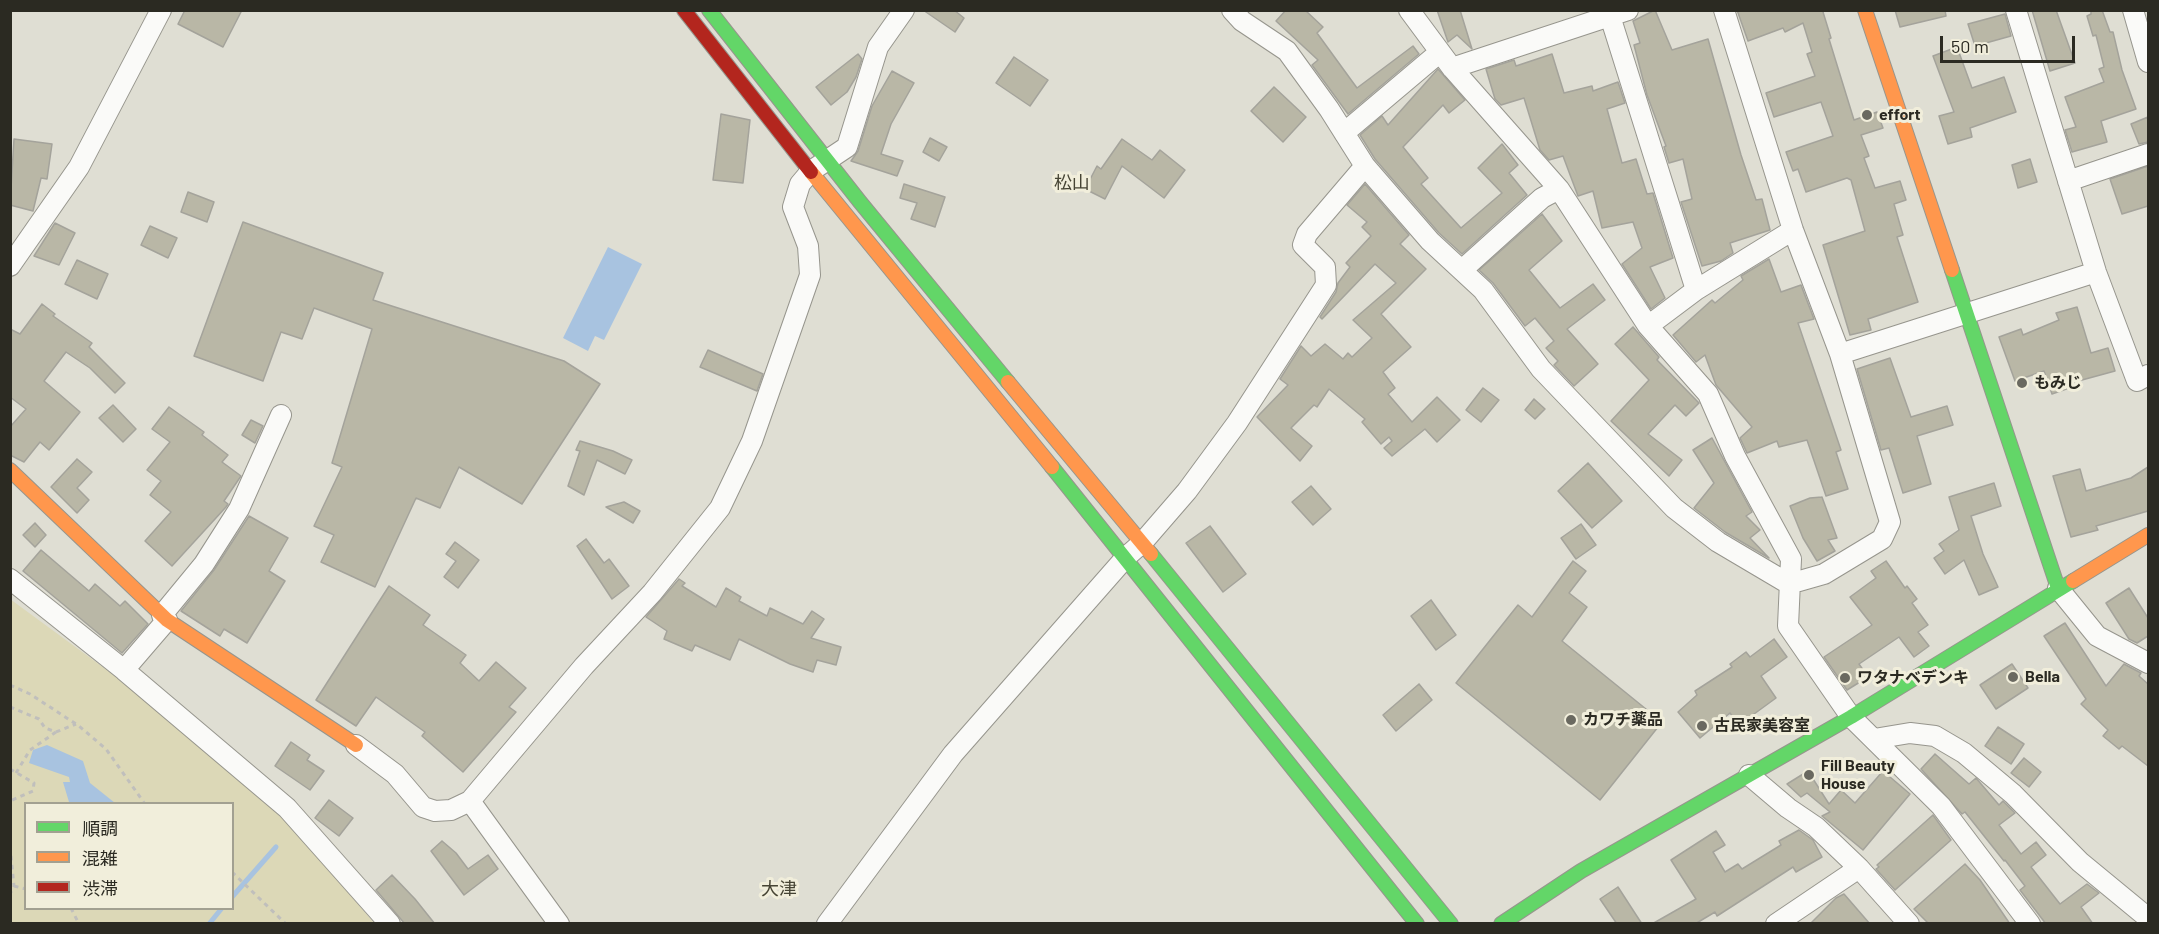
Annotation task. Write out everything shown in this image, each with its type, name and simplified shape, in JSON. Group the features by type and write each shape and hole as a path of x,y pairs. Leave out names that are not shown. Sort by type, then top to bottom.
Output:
{"street":[{"path":"10,266 79,167 160,10"},
{"path":"684,10 853,225 1126,557 1417,924"},
{"path":"710,10 860,202 1142,543 1450,924"},
{"path":"10,470 165,618 356,745 395,774 423,807 435,811 452,810 470,801 584,666 652,592 720,508 752,441 810,275 808,246 792,207 800,184 812,171 847,147 878,47 904,10"},
{"path":"1232,10 1242,21 1287,51 1365,166 1430,242 1483,290 1541,369 1674,508 1718,542 1789,584 1824,574 1882,538 1890,522 1840,354 1793,230 1724,10"},
{"path":"1409,10 1452,69 1559,189 1648,326 1708,394 1735,456 1791,559 1788,626 1851,717 1941,806 2030,924"},
{"path":"1865,10 1969,314 2058,588 2097,636 2148,663"},
{"path":"2016,10 2096,272 2137,381 2148,375"},
{"path":"2133,10 2148,62"},
{"path":"1452,69 1619,13 1696,290"},
{"path":"1344,133 1440,52"},
{"path":"2068,181 2148,154"},
{"path":"827,924 954,754 1126,557 1142,543 1187,491 1237,423 1326,285 1325,267 1304,245 1307,234 1365,166"},
{"path":"1462,270 1542,198 1559,189"},
{"path":"1648,326 1696,290 1793,230"},
{"path":"1840,354 2096,272"},
{"path":"124,669 204,564 239,509 281,415"},
{"path":"1501,924 1581,871 1851,717 2058,588 2148,535"},
{"path":"10,579 124,669 287,808 390,924"},
{"path":"1874,739 1910,733 1935,735 1964,753 2013,794 2080,862 2148,918"},
{"path":"1749,775 1788,808 1816,827 1859,868 1909,924"},
{"path":"470,801 559,924"},
{"path":"1776,924 1859,868"}],"path":[{"path":"10,685 30,694 76,724 106,749 144,802"},
{"path":"10,707 39,718 45,728 56,732"},
{"path":"16,773 30,750 56,732 76,724"},
{"path":"10,769 34,783 33,791 10,801"},
{"path":"10,847 14,886 10,894"},
{"path":"234,872 286,924"},
{"path":"14,886 24,888"},
{"path":"72,910 79,924"}],"shaded area":[{"path":"10,599 115,676 287,821 374,923 11,923"}],"water":[{"path":"608,247 642,264 604,340 595,336 588,351 563,338"},
{"path":"47,745 83,761 90,783 114,802 69,802 63,782 70,782 69,777 29,763 33,750"}],"building":[{"path":"185,10 242,10 223,47 178,24"},
{"path":"923,10 954,10 964,18 955,32"},
{"path":"1286,10 1305,10 1323,27 1317,33 1357,88 1413,46 1419,54 1348,114 1312,65 1318,60 1276,21"},
{"path":"1437,10 1460,10 1472,49 1457,35 1448,42"},
{"path":"1655,10 1672,50 1708,39 1741,155 1756,200 1762,199 1770,230 1730,243 1733,253 1721,261 1702,266 1681,202 1692,199 1683,159 1669,163 1664,147 1666,146 1647,95 1634,45 1640,43 1633,21"},
{"path":"1737,10 1826,10 1823,12 1831,38 1829,39 1854,120 1877,112 1883,128 1861,135 1869,156 1864,158 1875,188 1900,181 1906,200 1894,204 1903,235 1897,237 1918,302 1868,319 1871,330 1850,335 1823,245 1865,231 1851,180 1847,178 1806,192 1798,169 1793,171 1786,152 1833,136 1821,102 1774,117 1766,93 1815,76 1807,54 1812,52 1803,23 1785,32 1783,28 1748,41"},
{"path":"1895,10 1945,10 1946,16 1900,27"},
{"path":"2032,10 2056,10 2075,63 2050,71"},
{"path":"2091,10 2102,10 2110,32 2113,32 2122,70 2136,109 2101,121 2107,142 2072,152 2065,130 2076,127 2065,97 2104,82 2099,69 2104,67 2096,35 2093,36 2087,16 2091,14"},
{"path":"2005,14 2011,36 1975,46 1968,24"},
{"path":"1957,47 1972,88 2004,77 2016,112 1970,128 1972,137 1948,144 1939,116 1954,112 1933,56"},
{"path":"858,54 862,59 856,77 847,92 831,105 816,87"},
{"path":"1552,54 1564,93 1592,86 1593,91 1618,82 1625,103 1607,109 1622,163 1636,159 1647,194 1653,193 1673,258 1650,267 1665,298 1651,309 1622,264 1642,248 1633,222 1602,228 1593,191 1578,196 1563,156 1549,160 1540,150 1524,98 1501,105 1495,99 1486,69 1514,60 1516,66"},
{"path":"1014,57 1048,80 1030,106 996,83"},
{"path":"1438,69 1465,100 1449,113 1443,105 1403,147 1428,178 1421,184 1461,228 1502,193 1478,168 1502,144 1518,165 1509,173 1527,195 1462,254 1439,233 1375,159 1360,135 1382,116 1388,125"},
{"path":"892,71 914,83 891,124 881,154 903,161 897,176 851,161 858,151 872,106"},
{"path":"1274,87 1306,117 1283,142 1251,111"},
{"path":"721,114 750,120 743,183 713,180"},
{"path":"2148,117 2148,142 2139,144 2131,124"},
{"path":"930,138 947,147 939,161 923,152"},
{"path":"14,139 52,144 47,179 41,178 33,211 10,205"},
{"path":"1122,139 1152,160 1160,150 1185,170 1164,198 1122,166 1105,199 1085,189 1097,166 1101,169"},
{"path":"2030,159 2037,182 2018,188 2012,165"},
{"path":"2148,166 2148,206 2122,214 2110,179"},
{"path":"904,184 945,197 935,227 911,219 917,203 900,198"},
{"path":"1365,184 1409,235 1400,244 1426,269 1381,314 1411,347 1383,372 1395,388 1388,394 1412,422 1437,397 1460,420 1437,442 1425,429 1392,456 1384,448 1392,441 1389,437 1381,444 1362,422 1365,419 1329,389 1317,407 1314,405 1291,428 1312,446 1300,461 1257,417 1288,385 1280,379 1301,346 1311,356 1325,344 1343,359 1348,353 1352,357 1372,338 1353,320 1396,283 1375,264 1322,319 1320,317 1336,292 1338,283 1350,267 1346,263 1371,236 1362,227 1367,222 1347,205"},
{"path":"188,192 214,202 207,222 181,212"},
{"path":"1542,214 1562,241 1529,270 1560,308 1593,284 1605,300 1567,329 1598,364 1574,386 1554,365 1558,361 1546,348 1554,341 1535,318 1525,326 1493,283 1479,270"},
{"path":"243,222 383,273 373,300 564,361 600,384 522,504 459,467 440,508 416,498 375,587 321,562 334,535 314,526 342,467 332,463 372,329 314,308 302,339 281,332 263,381 194,356"},
{"path":"55,223 75,233 59,265 34,256"},
{"path":"150,226 177,238 168,258 141,245"},
{"path":"1769,259 1781,292 1801,285 1814,319 1798,323 1841,450 1836,452 1848,489 1826,496 1807,440 1779,447 1777,441 1747,453 1740,438 1752,427 1716,385 1705,355 1696,362 1673,335 1712,300 1715,303 1743,280 1741,276"},
{"path":"77,260 108,274 97,299 65,284"},
{"path":"42,304 55,314 53,316 92,343 89,347 125,383 115,393 90,368 66,352 44,381 80,412 49,450 40,442 24,462 10,455 10,427 26,409 10,397 10,329 20,334"},
{"path":"2077,307 2091,353 2108,348 2115,371 2071,383 2072,387 2052,394 2044,371 2015,381 1999,337 2021,329 2023,335 2059,320 2056,313"},
{"path":"1633,327 1659,357 1657,360 1699,403 1686,416 1675,405 1648,434 1682,460 1669,476 1611,421 1649,380 1615,344"},
{"path":"708,350 763,374 757,391 700,367"},
{"path":"1890,358 1911,417 1947,406 1953,425 1917,436 1931,484 1903,493 1889,448 1881,450 1857,369"},
{"path":"1483,388 1499,400 1481,422 1466,410"},
{"path":"1534,399 1545,409 1535,419 1525,410"},
{"path":"113,405 136,429 123,442 99,418"},
{"path":"169,407 204,432 202,435 228,455 222,462 241,476 224,501 228,504 226,507 172,566 145,541 171,512 150,495 161,481 147,470 170,442 152,429"},
{"path":"251,420 263,426 255,443 242,435"},
{"path":"1712,438 1752,512 1746,516 1760,530 1750,538 1769,558 1725,532 1694,508 1714,483 1693,450"},
{"path":"580,441 613,451 632,460 625,474 597,460 584,495 568,486 580,451 576,450"},
{"path":"77,459 92,472 77,488 89,500 77,513 51,487"},
{"path":"1588,463 1622,501 1592,528 1558,491"},
{"path":"2148,467 2148,511 2096,526 2098,530 2071,537 2053,476 2080,469 2086,491 2131,478"},
{"path":"1994,483 2001,506 1971,516 1983,554 1998,587 1979,595 1964,560 1945,574 1934,558 1944,551 1939,544 1959,530 1949,497"},
{"path":"1311,486 1331,509 1313,525 1292,502"},
{"path":"1822,497 1837,538 1828,540 1835,551 1817,561 1803,538 1790,506 1810,498"},
{"path":"624,502 640,511 633,523 606,507"},
{"path":"249,516 288,538 269,571 285,581 247,643 224,629 220,636 181,611 214,570"},
{"path":"35,523 46,535 35,547 23,535"},
{"path":"1581,524 1596,545 1576,559 1561,538"},
{"path":"1210,526 1246,574 1223,592 1186,543"},
{"path":"586,539 604,563 609,559 629,586 612,599 577,546"},
{"path":"455,542 479,560 458,588 444,577 456,561 446,554"},
{"path":"41,550 89,591 95,584 120,606 125,601 148,624 122,653 23,571"},
{"path":"1573,561 1586,571 1569,593 1587,607 1562,641 1662,722 1600,800 1456,683 1518,605 1532,617"},
{"path":"1886,561 1905,588 1907,586 1917,599 1912,603 1928,625 1918,632 1929,646 1914,657 1899,637 1859,664 1868,677 1847,690 1824,657 1872,625 1850,597 1876,578 1871,571"},
{"path":"679,579 685,583 682,586 716,607 726,588 741,597 739,601 767,616 770,608 803,624 812,611 824,619 811,638 841,647 836,665 817,660 813,672 790,664 739,639 730,660 695,645 692,651 664,639 667,631 646,617"},
{"path":"389,586 430,615 423,625 466,655 460,663 479,681 496,662 526,688 509,707 516,712 463,772 422,736 425,732 376,697 356,726 316,700"},
{"path":"2129,588 2148,618 2148,636 2137,643 2129,639 2106,603"},
{"path":"1431,600 1456,635 1436,650 1411,616"},
{"path":"2065,623 2106,686 2124,664 2141,673 2139,676 2148,684 2148,766 2122,746 2119,749 2103,736 2108,730 2081,704 2086,699 2044,636"},
{"path":"1774,639 1787,657 1761,676 1776,698 1739,725 1730,713 1700,738 1678,712 1697,695 1695,691 1732,667 1730,664 1746,652 1750,657"},
{"path":"2012,664 2028,688 1996,709 1980,685"},
{"path":"1419,684 1432,700 1396,731 1383,715"},
{"path":"1998,727 2024,744 2011,764 1985,746"},
{"path":"291,742 310,755 307,760 324,771 310,790 275,766"},
{"path":"1935,754 1969,784 1976,778 1999,805 2003,801 2015,813 1999,825 2021,854 2036,842 2046,855 2031,867 2060,904 2087,884 2099,893 2081,907 2093,924 2046,924 2020,890 2025,886 2005,860 1965,812 1962,814 1921,769"},
{"path":"2024,758 2041,772 2029,787 2011,773"},
{"path":"1808,771 1829,804 1841,790 1855,803 1883,771 1910,794 1863,850 1822,816 1830,812 1807,793 1801,797 1787,784"},
{"path":"329,800 353,818 339,836 315,818"},
{"path":"1933,815 1951,840 1895,890 1876,869 1879,867 1877,865"},
{"path":"1799,830 1813,840 1822,857 1796,872 1793,867 1717,916 1715,912 1695,924 1652,924 1696,899 1671,860 1716,831 1725,845 1713,852 1725,872 1738,864 1742,869 1781,845 1779,841"},
{"path":"442,841 456,853 468,869 488,855 498,869 464,895 431,851"},
{"path":"1965,864 1980,880 2010,924 1929,924 1914,909"},
{"path":"392,875 435,924 405,924 376,890"},
{"path":"1618,887 1642,924 1617,924 1600,899"},
{"path":"1844,894 1870,924 1810,924 1836,898"}],"waterway":[{"path":"234,895 276,847"},
{"path":"209,924 220,910"}],"traffic: fast":[{"path":"709,10 860,202 1008,382"},
{"path":"1952,270 2058,588"},
{"path":"1052,467 1417,924"},
{"path":"1151,554 1451,924"},
{"path":"1501,924 1581,871 1851,717 2073,581"}],"traffic: slow":[{"path":"1865,10 1952,270"},
{"path":"811,172 1052,467"},
{"path":"1008,382 1151,554"},
{"path":"10,470 167,620 356,745"},
{"path":"2073,581 2148,535"}],"traffic: jam":[{"path":"684,10 811,172"}],"place":[{"name":"effort","path":"1867,115"},
{"name":"もみじ","path":"2022,383"},
{"name":"Bella","path":"2013,677"},
{"name":"ワタナベデンキ","path":"1845,678"},
{"name":"カワチ薬品","path":"1571,720"},
{"name":"古民家美容室","path":"1702,726"},
{"name":"Fill Beauty House","path":"1809,775"}],"district":[{"name":"松山","path":"1072,183"},
{"name":"大津","path":"779,889"}]}
